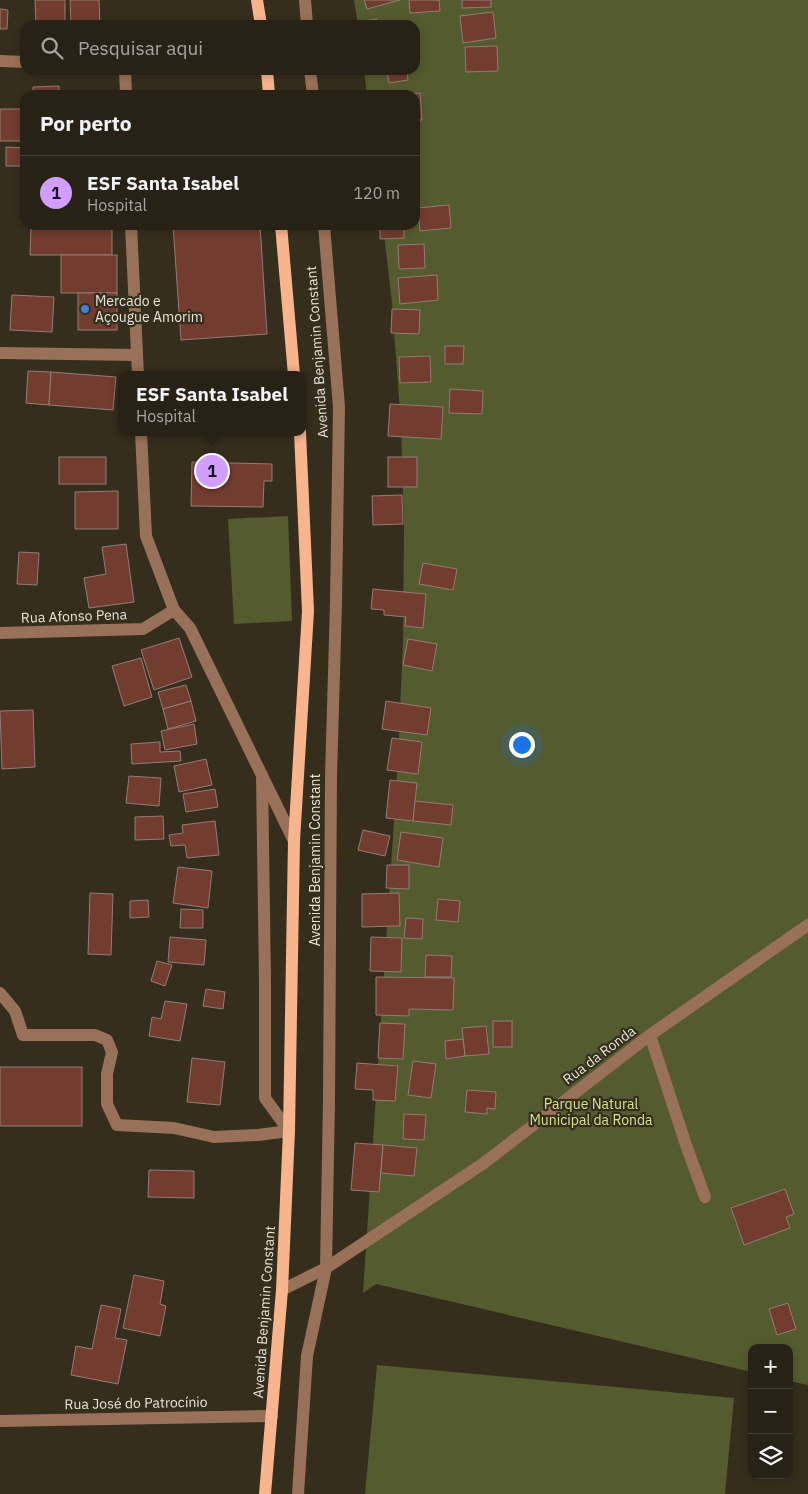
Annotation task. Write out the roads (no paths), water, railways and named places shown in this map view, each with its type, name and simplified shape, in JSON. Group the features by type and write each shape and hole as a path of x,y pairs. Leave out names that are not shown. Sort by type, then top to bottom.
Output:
{"main road":[{"path":"257,0 259,20"},
{"path":"267,75 269,90"},
{"name":"Avenida Benjamin Constant","path":"281,230 294,371"},
{"name":"Avenida Benjamin Constant","path":"265,1494 282,1290 288,1131 294,841 308,611 300,436"}],"street":[{"path":"304,0 306,20"},
{"path":"0,62 20,62"},
{"path":"125,75 126,90"},
{"path":"310,75 312,90"},
{"path":"131,230 138,371"},
{"name":"Avenida Benjamin Constant","path":"298,1494 307,1356 326,1268 329,1099 330,777 336,603 339,407 324,230"},
{"path":"0,353 137,355"},
{"name":"Avenida Benjamin Constant","path":"141,436 146,536 174,610 190,628 294,841"},
{"name":"Rua Afonso Pena","path":"0,633 143,629 174,610"},
{"name":"Avenida Benjamin Constant","path":"262,775 265,1098 288,1131"},
{"name":"Rua da Ronda","path":"282,1290 326,1268 484,1162 650,1035 808,925"},
{"path":"0,993 14,1011 23,1035 95,1035 108,1040 112,1052 108,1074 107,1104 117,1125 174,1128 214,1137 258,1135 288,1131"},
{"path":"650,1035 705,1196"},
{"name":"Rua José do Patrocínio","path":"0,1421 272,1416"}],"place":[{"name":"Mercado e Açougue Amorim","path":"85,309"},
{"name":"ESF Santa Isabel","path":"212,471"}],"park label":[{"name":"Parque Natural Municipal da Ronda","path":"591,1112"}]}
